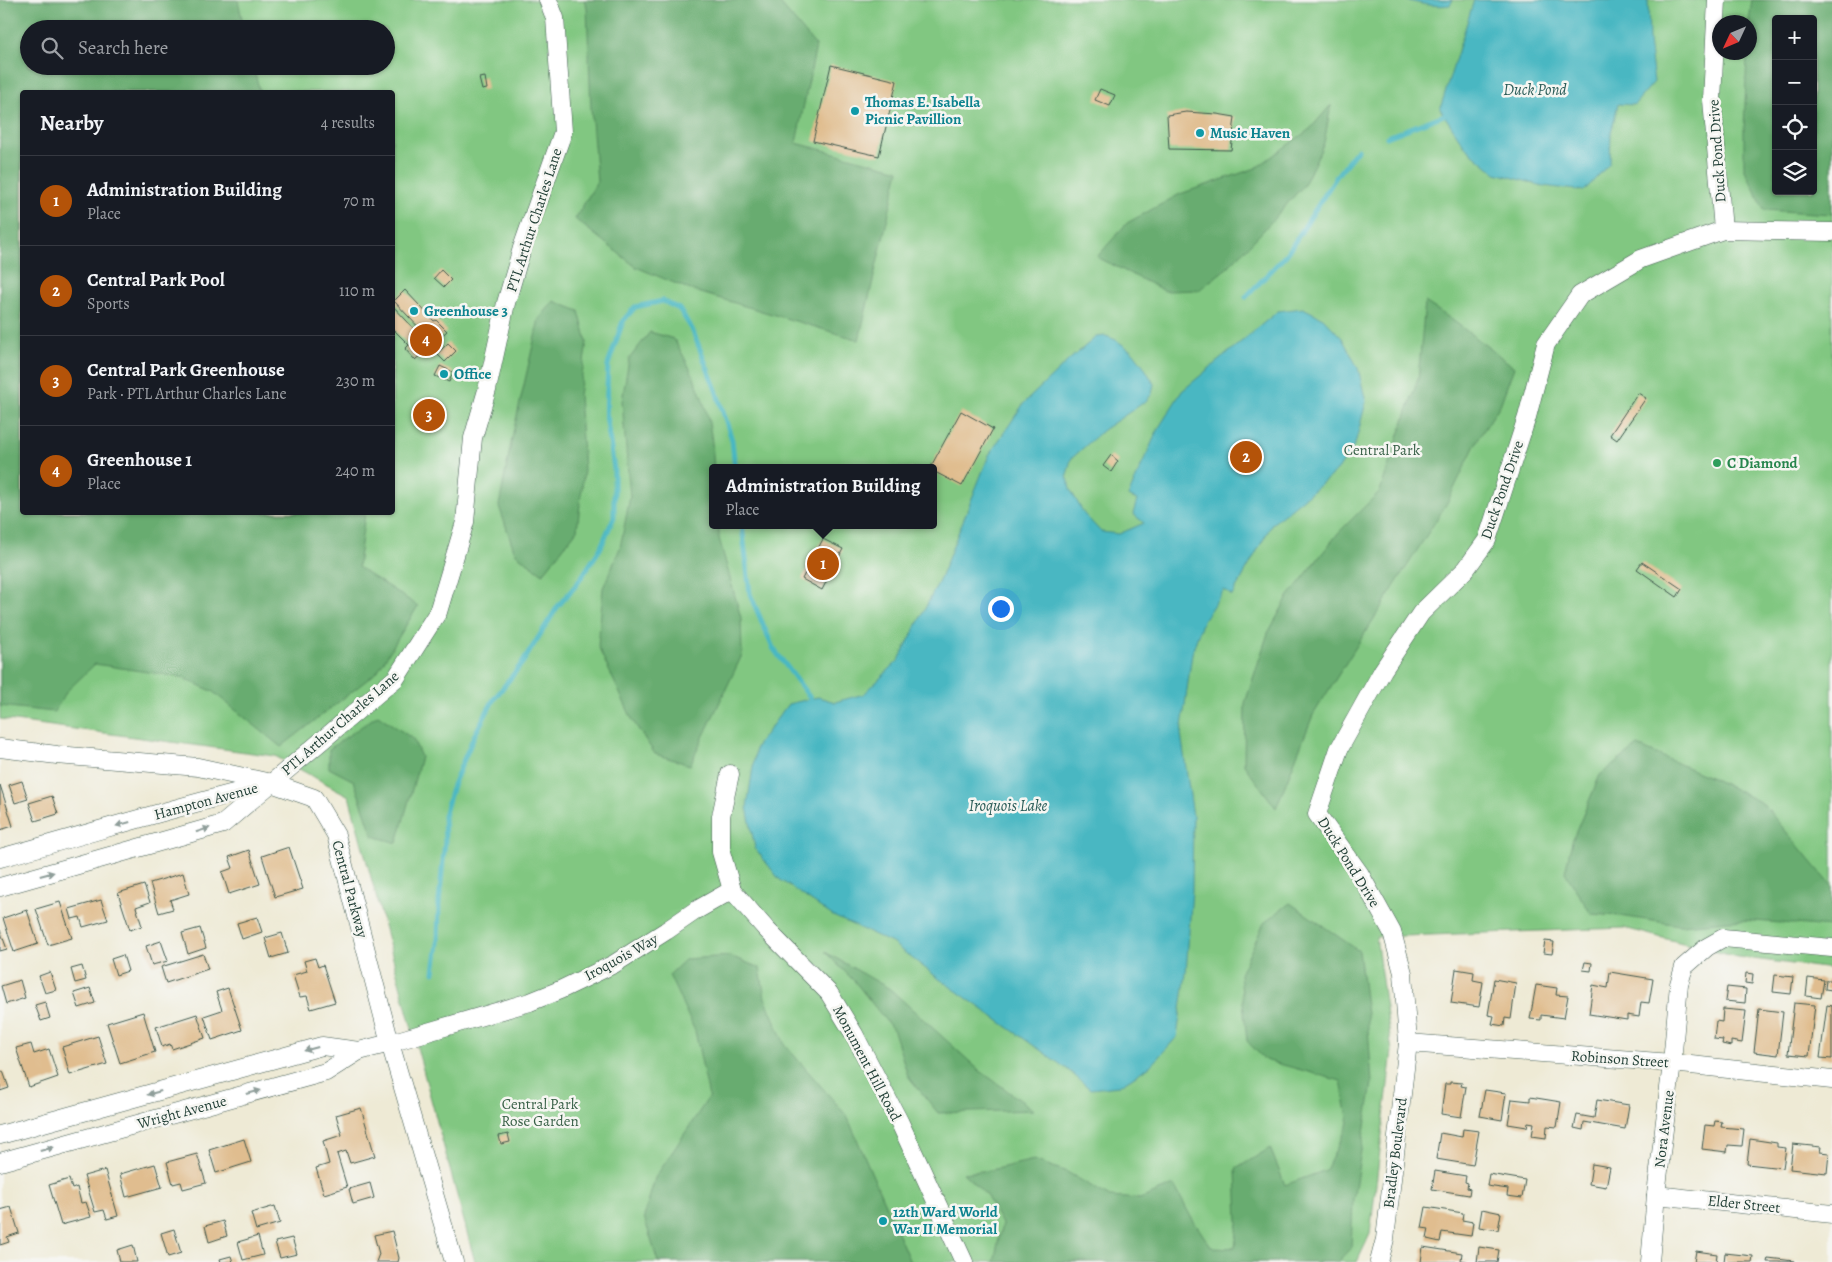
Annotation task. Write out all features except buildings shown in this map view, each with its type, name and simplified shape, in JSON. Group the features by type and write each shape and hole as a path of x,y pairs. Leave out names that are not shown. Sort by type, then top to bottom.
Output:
{"street":[{"name":"PTL Arthur Charles Lane","path":"272,783 396,678 438,612 465,522 474,438 487,390 506,303 522,248 563,132 556,18 548,0"},
{"name":"Duck Pond Drive","path":"1408,1043 1402,973 1392,932 1360,874 1317,814 1339,749 1383,670 1421,613 1466,568 1487,540 1527,417 1546,344 1580,295 1642,259 1723,230 1712,100 1717,0"},
{"path":"1723,230 1832,232"},
{"name":"Central Parkway","path":"0,748 57,755 198,767 272,783 314,798 336,835 390,1043 454,1262"},
{"path":"730,774 721,816 721,852 732,890"},
{"name":"Hampton Avenue","path":"0,858 205,799 272,783"},
{"name":"Hampton Avenue","path":"0,887 223,824 272,783"},
{"name":"Iroquois Way","path":"390,1043 530,1002 560,990 614,964 695,911 732,890"},
{"name":"Monument Hill Road","path":"732,890 766,929 829,993 854,1034 900,1123 964,1262"},
{"name":"Nora Avenue","path":"1650,1262 1679,984 1684,967 1707,947 1723,938 1832,948"},
{"name":"Wright Avenue","path":"0,1135 322,1046 359,1050 390,1043"},
{"name":"Robinson Street","path":"1408,1043 1672,1063 1832,1080"},
{"name":"Bradley Boulevard","path":"1379,1262 1385,1239 1408,1043"},
{"name":"Wright Avenue","path":"0,1162 326,1072 359,1050"},
{"name":"Elder Street","path":"1656,1194 1832,1214"}],"green space":[{"name":"Central Park","path":"0,0 1832,0 1832,969 1737,957 1624,928 1376,937 1392,1051 1370,1234 1357,1262 475,1262 349,796 275,756 0,719"},
{"path":"0,0 238,0 242,20 20,20 20,75 255,75 259,90 20,90 20,515 365,515 358,567 418,606 377,672 281,747 212,691 180,677 95,664 67,691 54,712 0,706"},
{"path":"584,0 777,0 816,46 796,143 899,170 859,340 691,290 636,267 575,219 597,182 591,108 587,7"},
{"path":"1752,0 1832,0 1832,214 1764,210 1744,168 1747,60 1757,60 1757,15 1750,15"},
{"path":"1331,105 1324,143 1304,185 1228,267 1199,290 1165,291 1097,257 1127,223 1180,194 1256,168 1310,129"},
{"path":"554,301 579,311 587,342 579,395 584,470 577,530 543,574 515,553 499,506 513,433 539,319"},
{"path":"1425,302 1451,319 1514,367 1500,405 1478,439 1447,503 1313,715 1276,808 1244,765 1245,703 1268,633 1288,597 1339,532 1380,491 1418,379"},
{"path":"650,332 674,339 690,369 703,401 713,448 714,464 709,464 709,529 719,529 719,538 741,618 742,655 690,765 655,754 633,721 598,647 603,588 620,548 630,497 622,401 629,359"},
{"path":"378,715 413,739 421,757 397,843 373,836 354,781 329,768 329,749"},
{"path":"1638,746 1714,779 1762,803 1832,886 1832,927 1742,920 1680,925 1620,916 1591,914 1565,872 1572,841 1600,775"},
{"path":"1290,903 1359,951 1367,1014 1372,1083 1353,1200 1351,1249 1338,1262 994,1262 1002,1224 986,1195 963,1173 991,1170 1034,1160 1067,1172 1110,1197 1140,1199 1174,1185 1191,1217 1211,1247 1235,1248 1238,1223 1236,1169 1270,1148 1285,1185 1326,1170 1349,1123 1341,1081 1265,1060 1247,1041 1240,974 1264,923"},
{"path":"825,952 890,989 979,1070 1034,1110 938,1113 908,1076 894,1031 856,983"},
{"path":"730,956 760,968 765,998 785,1045 847,1116 910,1262 658,1262 644,1217 655,1178 709,1097 695,1031 669,975 686,959"}],"water":[{"path":"1405,0 1453,0 1450,5 1438,6"},
{"name":"Duck Pond","path":"1474,0 1648,0 1649,41 1654,82 1634,105 1618,104 1611,133 1610,163 1584,191 1543,186 1496,173 1466,148 1440,109"},
{"name":"Iroquois Lake","path":"1303,308 1323,318 1342,338 1358,368 1366,402 1355,444 1338,470 1272,524 1232,596 1224,590 1203,620 1192,653 1181,734 1193,816 1192,890 1186,973 1177,1037 1150,1066 1119,1086 1090,1089 1067,1069 938,978 892,943 833,916 779,879 755,848 747,807 756,747 788,704 818,697 835,702 864,694 899,660 940,579 989,455 1024,403 1096,337 1106,336 1116,340 1133,352 1154,384 1152,394 1146,401 1103,430 1071,459 1067,475 1070,489 1084,514 1101,532 1119,534 1144,523 1133,514 1137,500 1128,496 1158,429 1182,391 1278,311"}],"waterway":[{"path":"1387,137 1444,115"},
{"path":"1246,297 1287,254 1338,174 1358,149"},
{"path":"434,972 438,943 439,902 445,841 444,816 453,785 474,736 494,699 523,662 558,606 577,584 600,549 614,517 614,469 606,415 608,365 623,321 635,307 663,301 679,309 692,329 716,390 732,440 735,464"},
{"path":"742,529 750,594 773,648 810,698"}],"place":[{"name":"Thomas E. Isabella Picnic Pavillion","path":"855,111"},
{"name":"Music Haven","path":"1200,133"},
{"name":"Greenhouse 3","path":"414,311"},
{"name":"Greenhouse 1","path":"426,340"},
{"name":"Office","path":"444,374"},
{"name":"Central Park Greenhouse","path":"429,415"},
{"name":"Central Park Pool","path":"1246,457"},
{"name":"C Diamond","path":"1717,463"},
{"name":"Administration Building","path":"823,564"},
{"name":"12th Ward World War II Memorial","path":"883,1221"}],"park label":[{"name":"Central Park Rose Garden","path":"540,1112"}]}
